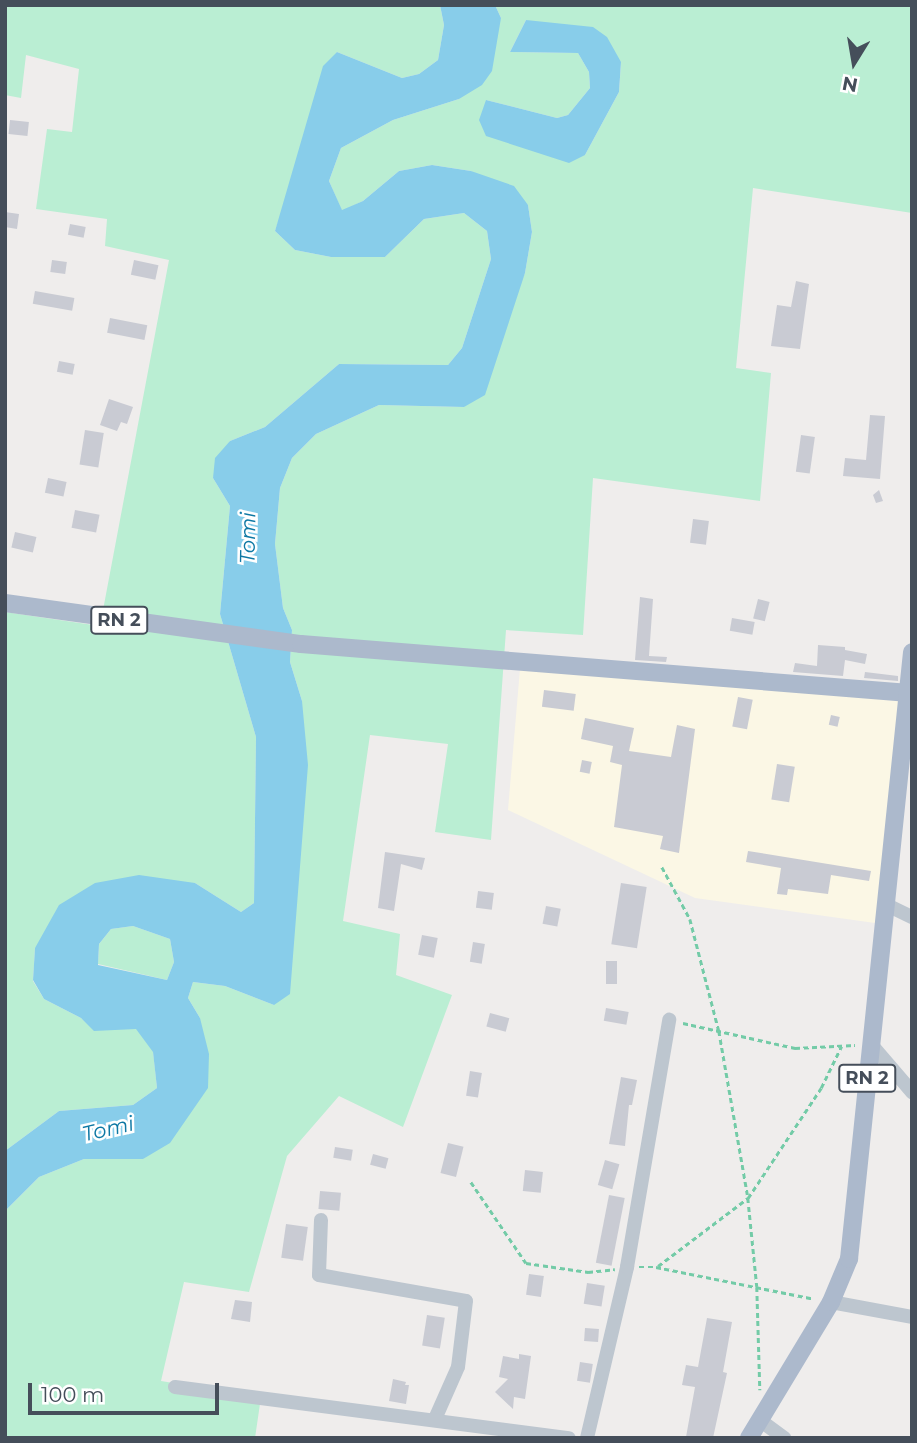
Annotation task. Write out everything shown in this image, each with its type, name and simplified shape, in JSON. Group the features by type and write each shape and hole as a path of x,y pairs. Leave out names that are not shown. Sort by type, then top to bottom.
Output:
{"main road":[{"name":"RN 2","path":"5,603 301,644 909,693"},
{"name":"RN 2","path":"749,1438 831,1302 849,1259 912,652"}],"street":[{"path":"887,905 912,917"},
{"path":"587,1438 627,1267 669,1020"},
{"path":"870,1043 912,1091"},
{"path":"321,1220 319,1275 466,1301 458,1367 435,1419"},
{"path":"831,1302 912,1318"},
{"path":"175,1387 569,1438"},
{"path":"761,1421 784,1438"}],"path":[{"path":"662,867 690,919 719,1031 748,1198 757,1287 761,1394"},
{"path":"669,1020 795,1048 870,1043"},
{"path":"656,1266 748,1198 821,1088 841,1047"}],"shaded area":[{"path":"520,669 905,701 875,923 695,898 508,810"}],"green space":[{"path":"5,5 440,5 444,25 438,60 419,74 402,78 337,52 275,231 295,250 331,257 385,257 424,219 464,213 487,231 491,259 462,348 448,365 339,364 265,427 230,441 213,478 230,506 220,614 256,737 254,903 241,912 195,883 35,948 33,981 44,999 81,1018 94,1030 136,1028 153,1051 157,1088 133,1105 59,1111 5,1151 5,612 100,626 169,260 105,246 107,219 36,209 47,129 72,132 79,69 26,55 21,98 5,95"},
{"path":"495,5 912,5 912,213 753,188 736,368 771,373 760,501 593,478 583,635 506,630 491,840 435,832 448,744 370,735 343,921 400,934 396,975 452,995 403,1127 339,1096 287,1156 249,1292 184,1282 161,1381 261,1397 255,1438 5,1438 5,1211 39,1177 84,1159 143,1159 200,1018 188,998 193,982 225,986 274,1005 302,701 290,662 292,630 283,608 275,544 280,488 292,458 316,434 379,405 464,407 525,273 532,232 528,205 471,171 432,165 399,171 363,201 342,211 329,181 341,148 393,120 459,99 501,18","holes":["526,20 621,62 619,92 585,155 486,100 557,118 568,115 590,88 589,72 578,53 510,52"]},
{"path":"133,926 170,939 174,962 167,980 98,964 99,944 111,929"}],"water":[{"name":"Tomi","path":"440,5 495,5 501,18 492,71 482,85 459,99 393,120 341,148 329,181 342,210 363,201 399,171 432,165 471,171 514,186 528,205 532,232 525,273 485,395 464,407 379,405 316,434 292,458 280,488 275,544 283,608 292,630 290,662 302,701 308,765 290,994 274,1005 225,986 193,982 188,998 200,1018 209,1054 208,1088 170,1143 143,1159 84,1159 39,1177 5,1211 5,1151 59,1111 133,1105 157,1088 153,1052 136,1029 94,1031 81,1018 44,999 33,980 35,948 59,905 95,883 139,875 195,883 241,912 254,903 256,737 220,614 230,506 213,478 215,458 230,441 265,427 339,364 448,365 462,348 491,259 487,231 464,213 424,219 385,257 331,257 295,250 275,231 323,66 337,52 402,78 419,74 438,60 444,25","holes":["133,926 170,939 174,962 167,980 98,965 99,944 111,929"]},
{"path":"526,20 593,27 607,37 621,62 619,92 585,155 569,163 486,136 479,120 486,100 557,118 568,115 590,88 589,72 578,53 510,52"}],"building":[{"path":"10,120 29,122 27,136 9,134"},
{"path":"5,212 19,214 17,229 5,227"},
{"path":"70,224 86,227 84,238 68,235"},
{"path":"52,260 67,262 65,274 50,272"},
{"path":"134,260 158,265 155,280 131,275"},
{"path":"796,281 809,284 800,349 771,346 777,305 791,307"},
{"path":"35,291 74,298 72,311 33,304"},
{"path":"110,318 147,325 144,340 107,333"},
{"path":"59,361 75,364 73,375 57,372"},
{"path":"109,399 133,407 127,424 121,422 117,431 100,425"},
{"path":"870,415 885,416 880,479 843,476 845,458 866,460"},
{"path":"85,430 104,433 98,468 80,465"},
{"path":"801,435 815,437 810,474 796,472"},
{"path":"48,478 67,482 63,497 45,493"},
{"path":"879,490 883,501 876,503 873,495"},
{"path":"75,510 100,515 96,532 72,528"},
{"path":"693,519 709,521 706,545 690,543"},
{"path":"15,532 36,537 33,553 11,548"},
{"path":"640,597 653,599 649,656 667,657 666,662 635,660"},
{"path":"758,599 770,602 765,621 753,618"},
{"path":"732,618 755,622 752,635 730,631"},
{"path":"818,645 845,647 845,650 867,654 865,664 845,660 843,676 793,672 795,663 817,666"},
{"path":"865,672 898,676 898,681 864,678"},
{"path":"544,690 576,694 574,711 542,707"},
{"path":"738,697 753,700 747,729 732,726"},
{"path":"831,715 840,717 838,727 829,725"},
{"path":"585,718 634,728 629,751 671,757 677,725 695,729 679,853 660,849 663,836 614,827 622,765 610,762 613,746 581,739"},
{"path":"582,760 592,762 590,774 580,772"},
{"path":"777,764 795,767 789,802 771,800"},
{"path":"748,851 871,871 869,881 831,875 828,894 788,889 787,895 777,894 781,868 746,862"},
{"path":"385,852 425,858 422,870 401,864 394,911 378,908"},
{"path":"621,883 647,887 637,948 611,944"},
{"path":"478,891 494,893 492,910 476,908"},
{"path":"546,906 561,909 557,927 543,924"},
{"path":"422,935 438,938 434,958 418,955"},
{"path":"473,942 485,944 482,964 470,962"},
{"path":"606,961 617,961 617,984 606,984"},
{"path":"606,1008 629,1012 626,1025 604,1021"},
{"path":"490,1013 509,1018 506,1032 486,1027"},
{"path":"470,1071 482,1073 478,1098 466,1096"},
{"path":"621,1077 637,1080 632,1105 629,1105 625,1146 609,1144"},
{"path":"448,1143 464,1147 456,1177 441,1173"},
{"path":"335,1147 353,1150 351,1161 333,1158"},
{"path":"373,1154 388,1158 386,1169 370,1165"},
{"path":"605,1160 619,1164 612,1189 598,1185"},
{"path":"525,1170 543,1172 541,1193 523,1191"},
{"path":"320,1191 341,1193 339,1211 318,1209"},
{"path":"609,1195 625,1198 612,1266 596,1263"},
{"path":"286,1224 308,1227 303,1261 281,1258"},
{"path":"529,1274 544,1276 541,1297 526,1295"},
{"path":"587,1283 605,1286 601,1307 584,1304"},
{"path":"235,1300 252,1302 250,1322 231,1319"},
{"path":"427,1315 445,1318 440,1348 422,1346"},
{"path":"707,1318 732,1322 723,1372 727,1373 713,1438 692,1438 686,1437 695,1387 682,1385 686,1365 698,1367"},
{"path":"585,1328 599,1329 598,1342 584,1341"},
{"path":"519,1354 531,1356 525,1399 514,1397 513,1409 495,1392 508,1379 499,1377 503,1356 519,1359"},
{"path":"580,1362 593,1364 590,1383 577,1381"},
{"path":"393,1379 409,1385 406,1404 389,1401"}]}
